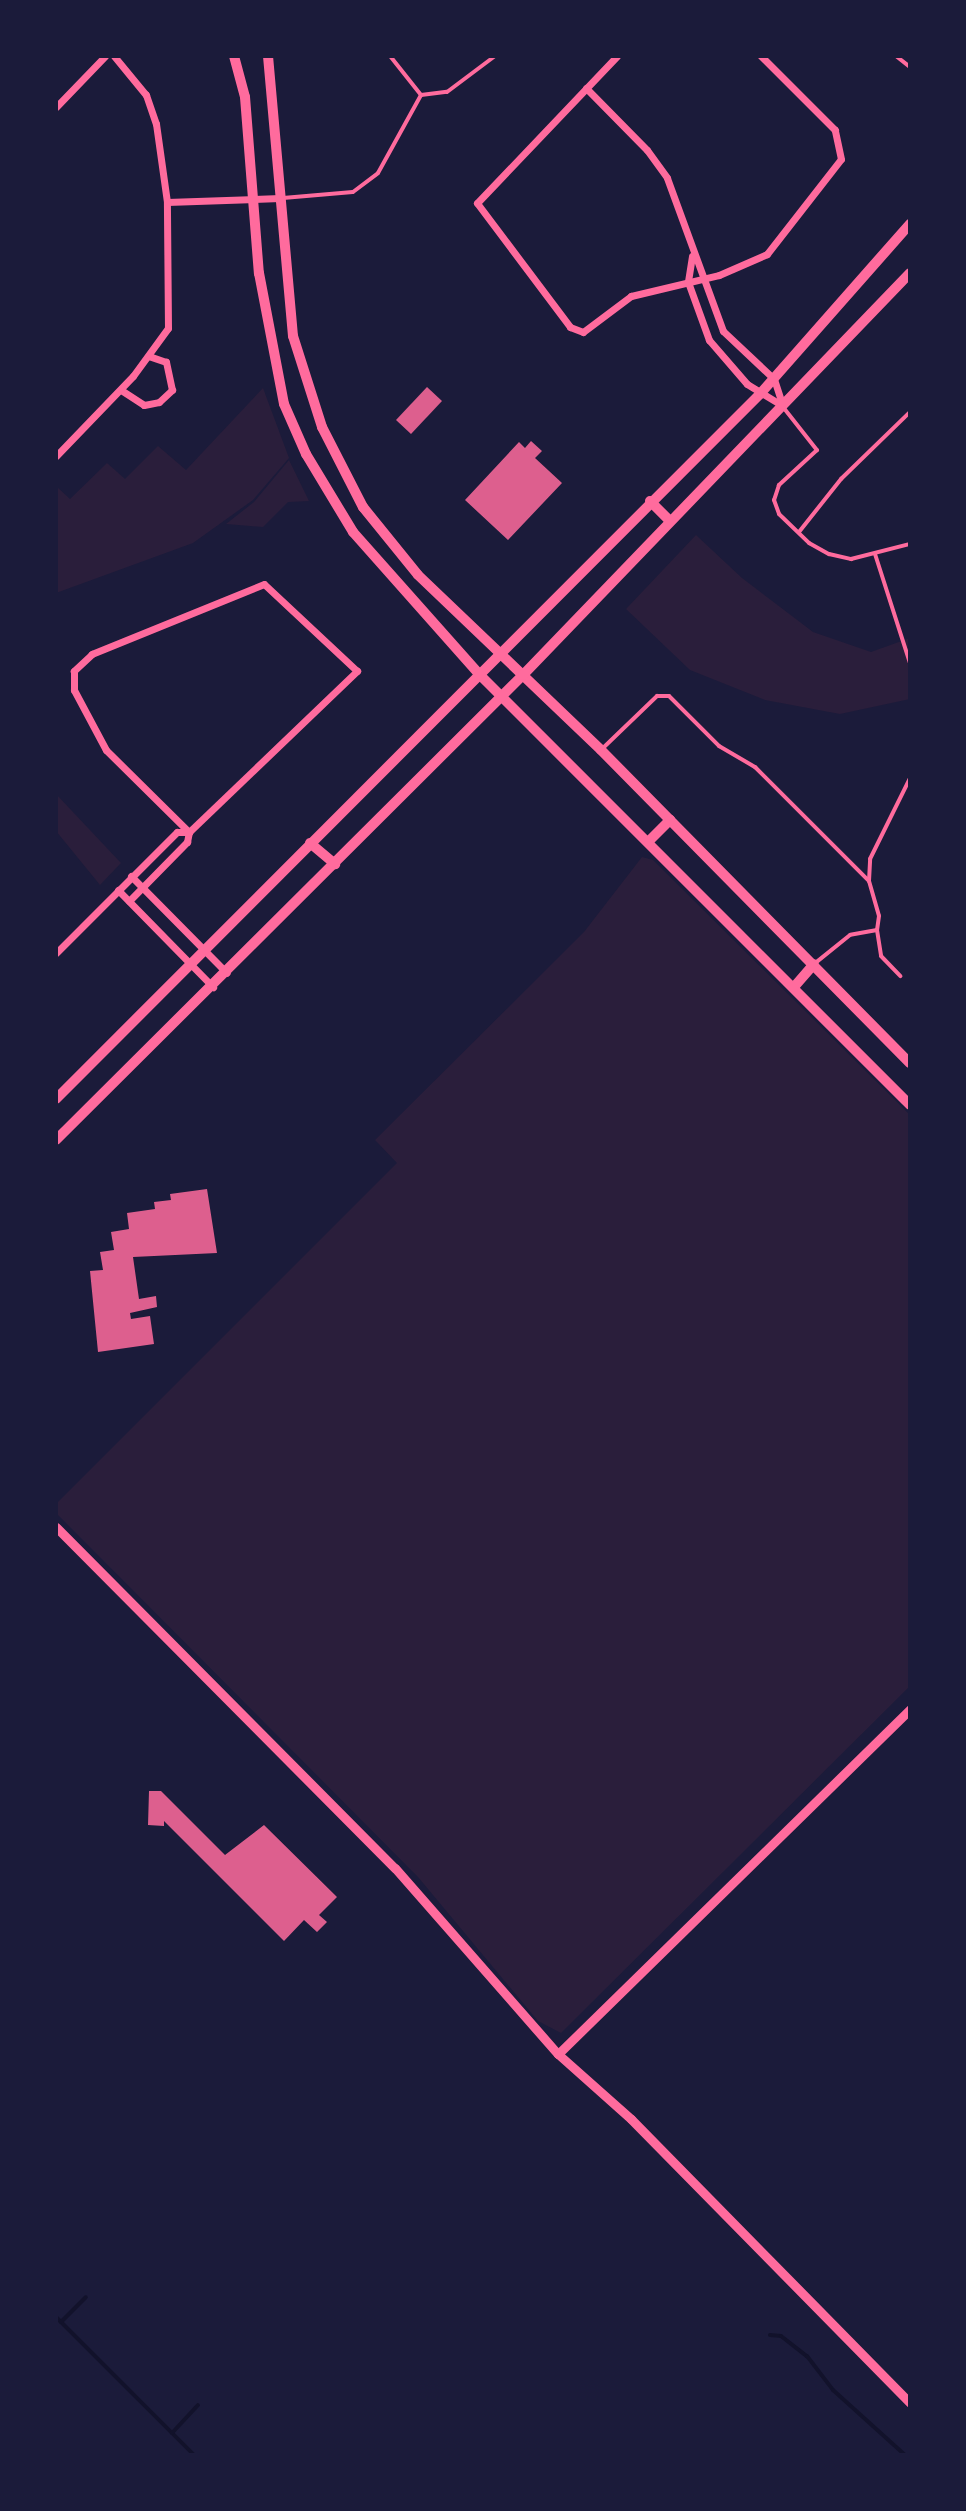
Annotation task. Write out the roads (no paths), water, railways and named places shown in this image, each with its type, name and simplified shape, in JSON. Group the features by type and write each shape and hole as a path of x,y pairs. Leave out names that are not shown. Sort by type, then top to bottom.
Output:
{"main road":[{"path":"234,56 245,97 251,197 278,378 295,432 319,479 378,566 478,673 910,1105"},
{"path":"268,56 293,336 340,470 392,546 601,750 910,1063"},
{"path":"56,1099 478,673 760,394 910,224"},
{"path":"56,1140 523,675 910,273"},
{"path":"319,479 340,470"},
{"path":"650,501 669,520"},
{"path":"649,841 670,820"},
{"path":"310,843 335,864"},
{"path":"794,987 814,964"}],"street":[{"path":"56,107 105,56"},
{"path":"56,456 121,390 149,356 165,335 170,308 167,202 151,108 135,79 114,56"},
{"path":"617,56 477,203 570,327 583,332 631,296 746,267 767,254 841,159 835,130 761,56"},
{"path":"586,88 647,150 667,178 692,256 706,279 723,331 774,379 783,406"},
{"path":"167,202 280,198"},
{"path":"692,256 688,282 709,340 760,394 783,406"},
{"path":"121,390 144,405 159,402 172,390 166,362 149,356"},
{"path":"129,901 187,842 189,832 334,697 357,668 264,584 92,654 74,671 74,690 106,750 189,832"},
{"path":"56,953 177,832 189,832"},
{"path":"131,876 227,973"},
{"path":"118,890 213,987"},
{"path":"56,1527 395,1868 558,2054 631,2119 910,2403"},
{"path":"558,2054 910,1709"}],"lane":[{"path":"390,56 421,95"},
{"path":"421,95 447,92 495,56"},
{"path":"896,56 910,67"},
{"path":"280,198 353,192 369,183 421,95"},
{"path":"783,406 817,450 779,485 774,500 779,514 829,554 851,559 910,544"},
{"path":"799,532 841,479 910,412"},
{"path":"875,554 910,663"},
{"path":"601,750 657,696 669,696 719,746 755,767 869,881"},
{"path":"900,976 881,956 877,930 879,916 869,881 870,859 910,778"},
{"path":"814,964 850,935 877,930"}],"waterway":[{"path":"61,2322 86,2297"},
{"path":"56,2317 194,2455"},
{"path":"770,2335 781,2336 807,2356 833,2390 905,2455"},
{"path":"172,2433 198,2405"}]}
